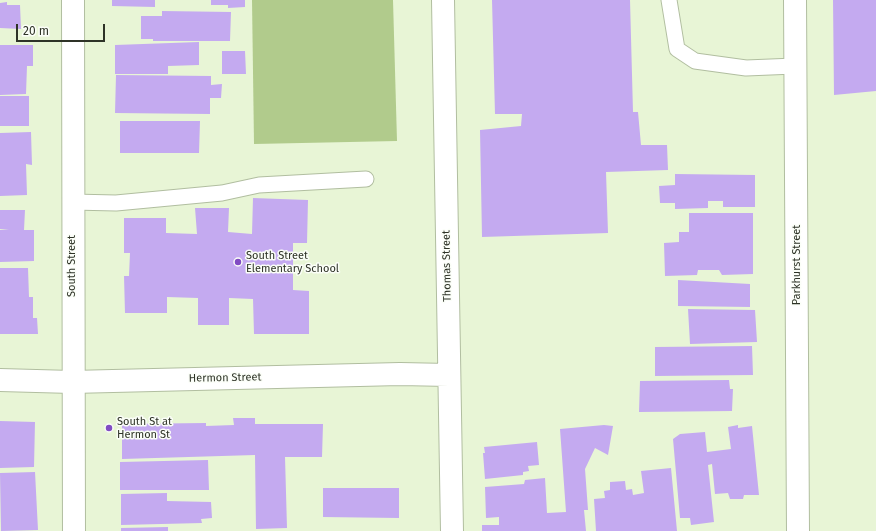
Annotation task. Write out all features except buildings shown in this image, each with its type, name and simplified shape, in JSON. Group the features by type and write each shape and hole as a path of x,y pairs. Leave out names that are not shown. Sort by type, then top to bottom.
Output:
{"street":[{"name":"South Street","path":"73,0 72,382 74,531"},
{"name":"Thomas Street","path":"443,0 452,531"},
{"name":"Parkhurst Street","path":"795,0 798,531"},
{"name":"Hermon Street","path":"0,380 72,382 400,374 449,375"}],"lane":[{"path":"669,0 677,49 695,61 746,68 795,66"},
{"path":"72,202 116,203 222,193 258,185 366,179"}],"green space":[{"path":"252,0 393,0 397,141 254,144"}],"place":[{"name":"South Street Elementary School","path":"238,262"},
{"name":"South St at Hermon St","path":"109,428"}]}
